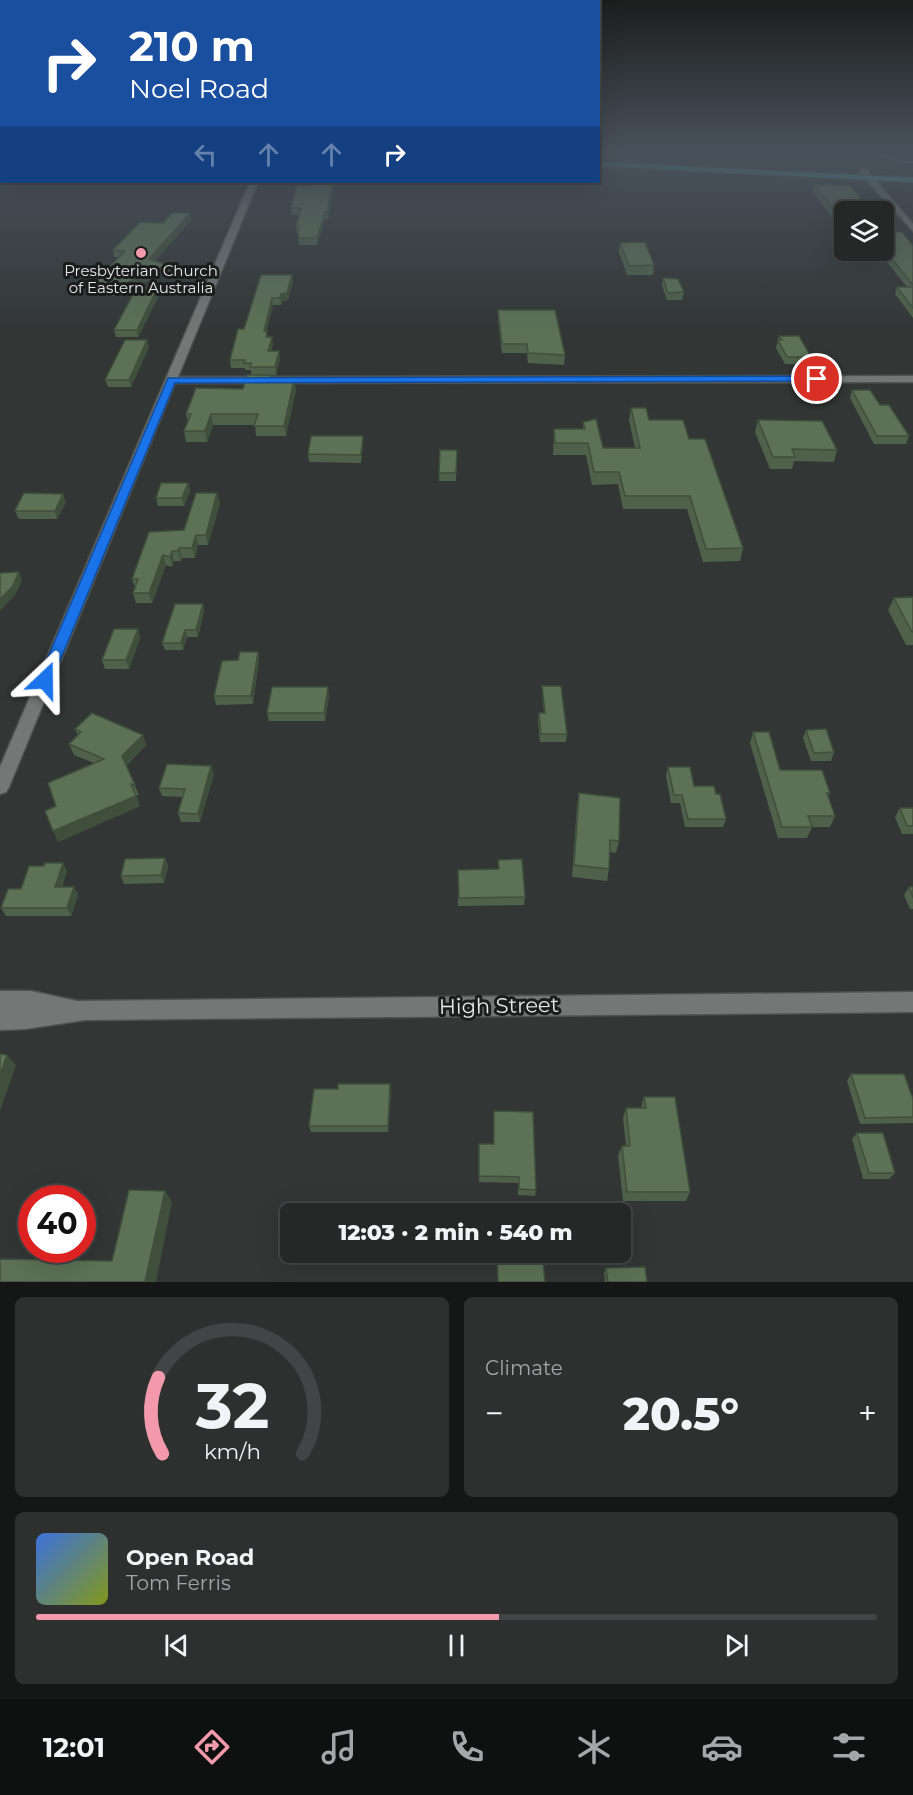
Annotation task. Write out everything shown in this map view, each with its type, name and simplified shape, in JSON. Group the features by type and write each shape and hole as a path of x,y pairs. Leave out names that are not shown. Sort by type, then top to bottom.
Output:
{"street":[{"path":"0,787 242,211"},
{"path":"896,211 913,230"},
{"path":"171,380 913,379"},
{"name":"High Street","path":"0,1001 31,1001 85,1010"},
{"name":"High Street","path":"0,1020 25,1019 85,1010 913,1002"}],"building":[{"path":"300,211 327,211 317,238 298,238 299,227 296,226"},
{"path":"172,213 190,213 149,259 167,265 113,289 88,290 125,251 113,250 140,222 163,223"},
{"path":"894,232 902,232 913,246 913,285 894,261"},
{"path":"645,242 654,265 629,266 620,243"},
{"path":"261,275 292,275 287,293 281,294 280,298 272,298 264,331 267,331 266,337 272,337 268,351 279,351 275,367 250,367 251,363 244,363 245,360 230,360 238,329 244,329"},
{"path":"663,278 678,279 684,292 668,293"},
{"path":"137,287 158,287 137,330 114,330"},
{"path":"897,287 913,287 913,308"},
{"path":"498,310 555,310 565,355 528,353 527,344 502,344"},
{"path":"779,336 799,336 811,357 787,357 778,340 782,340"},
{"path":"125,340 147,340 129,380 105,380"},
{"path":"247,375 272,375 270,380 294,380 284,426 254,426 258,414 211,414 205,431 184,431 191,414 186,414 196,388 243,389"},
{"path":"852,390 870,390 880,405 889,405 909,436 877,436"},
{"path":"631,408 646,408 649,420 683,420 689,439 705,439 743,548 706,549 690,496 625,496 619,472 594,472 588,443 555,443 554,429 585,429 583,422 596,419 603,448 640,448"},
{"path":"758,420 822,421 837,450 792,449 795,457 773,457"},
{"path":"311,436 363,436 361,455 308,454"},
{"path":"440,450 457,450 456,473 439,473"},
{"path":"161,483 188,483 182,498 156,498"},
{"path":"24,493 63,494 55,511 17,511 15,510"},
{"path":"196,493 217,493 206,535 196,535 192,548 179,548 178,551 172,551 170,557 163,555 149,593 133,593 138,579 132,579 149,532 184,530"},
{"path":"19,572 12,587 0,599 0,573"},
{"path":"913,597 913,632 912,632 894,598"},
{"path":"175,604 203,604 196,630 185,630 181,643 162,643"},
{"path":"114,629 138,629 126,660 102,660"},
{"path":"240,652 258,652 251,696 214,696 222,661 238,660"},
{"path":"542,686 561,686 567,734 541,734 539,713 545,713"},
{"path":"272,687 328,687 324,713 267,713"},
{"path":"92,713 143,735 122,756 135,785 131,784 136,796 53,831 45,811 56,806 48,783 104,759 69,744 81,732 75,729"},
{"path":"826,729 834,752 814,753 806,730"},
{"path":"753,732 769,732 780,770 822,770 835,816 808,816 812,827 782,827"},
{"path":"167,764 211,766 198,814 178,813 185,789 159,788"},
{"path":"668,767 690,767 694,786 714,786 716,794 720,794 726,819 688,819 682,795 674,795"},
{"path":"579,793 620,798 619,841 610,840 609,869 574,865"},
{"path":"900,808 913,808 913,826 907,826"},
{"path":"165,858 161,875 121,876 125,859"},
{"path":"522,859 525,897 459,898 458,870 499,869 498,860"},
{"path":"45,863 63,863 55,887 74,887 67,908 1,908 8,889 21,889 29,866 44,866"},
{"path":"0,1054 7,1055 0,1076"},
{"path":"851,1074 904,1074 913,1099 913,1117 865,1118"},
{"path":"338,1084 390,1084 388,1126 309,1126 314,1089 338,1089"},
{"path":"644,1097 675,1097 690,1192 627,1192 622,1146 630,1146 626,1108 646,1108"},
{"path":"494,1111 533,1112 536,1190 519,1189 519,1177 479,1176 479,1144 494,1144"},
{"path":"857,1133 883,1133 895,1173 869,1173"},
{"path":"129,1190 165,1191 145,1282 0,1282 0,1259 18,1259 18,1263 112,1261"},
{"path":"497,1263 543,1263 545,1282 498,1282"},
{"path":"645,1267 647,1282 608,1282 606,1268"}],"place":[{"name":"Presbyterian Church of Eastern Australia","path":"141,253"}],"route":[{"path":"45,680 171,380 817,379"}]}
